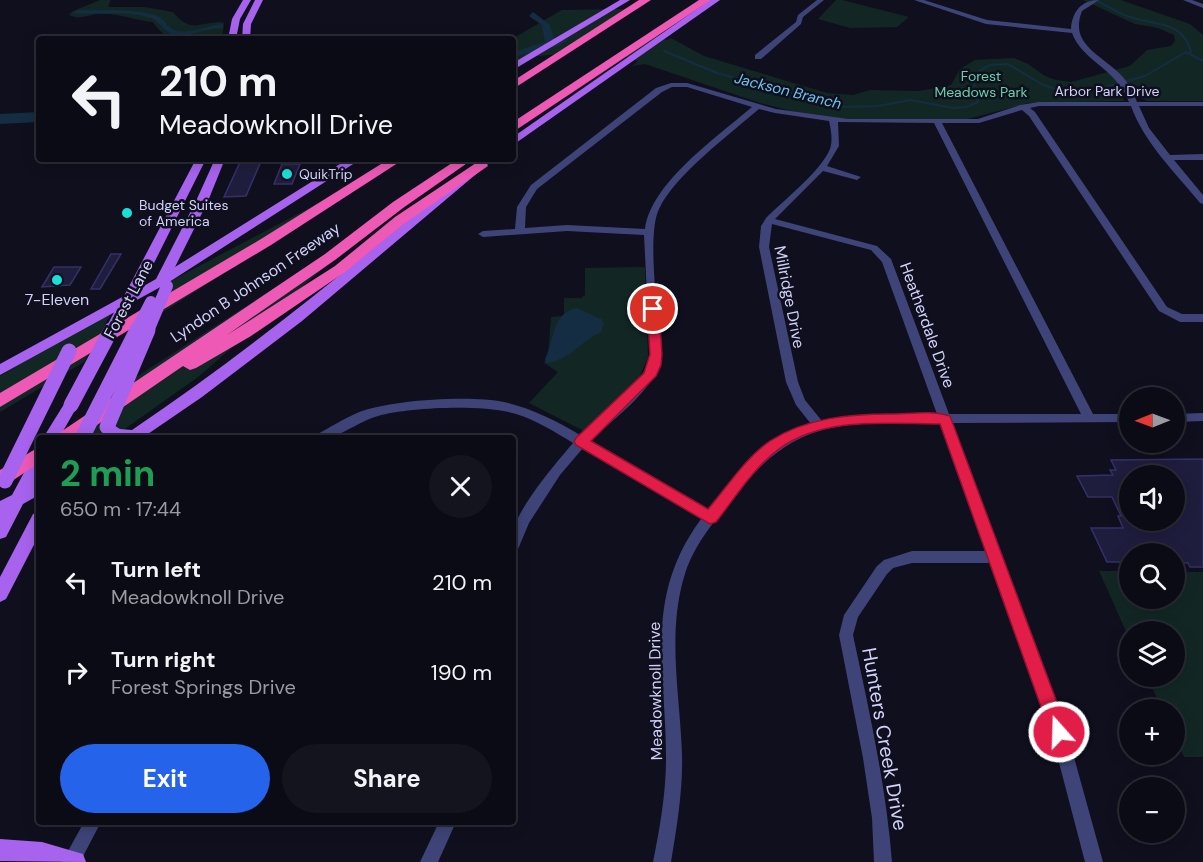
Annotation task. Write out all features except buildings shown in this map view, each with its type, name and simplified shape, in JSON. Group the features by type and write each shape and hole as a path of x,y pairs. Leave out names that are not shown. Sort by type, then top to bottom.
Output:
{"highway":[{"path":"516,84 646,0"},
{"path":"516,126 706,0"},
{"path":"338,197 381,162"},
{"name":"Lyndon B Johnson Freeway","path":"0,401 393,162"},
{"path":"76,435 245,332 340,269 400,220 478,162"},
{"path":"2,483 36,460"}],"main road":[{"path":"233,36 236,19 247,0"},
{"path":"246,36 247,24 259,0"},
{"path":"516,65 626,0"},
{"path":"516,140 716,0"},
{"name":"Forest Lane","path":"53,435 129,298 200,162"},
{"name":"Forest Lane","path":"75,435 164,283 219,162"},
{"path":"0,370 129,298 164,283 194,261 351,162"},
{"path":"136,435 197,393 297,318 478,162"},
{"path":"183,197 187,199 177,221 188,229"},
{"path":"179,246 196,249 234,236"},
{"path":"122,435 116,434 107,427 164,283"},
{"path":"2,483 69,351 64,346 45,344"},
{"path":"0,532 36,461"},
{"path":"0,509 36,489"},
{"path":"0,594 36,525"},
{"path":"18,561 36,540"},
{"path":"0,850 42,854 72,862"}],"street":[{"path":"758,57 799,23 800,16 821,0"},
{"path":"917,0 994,23 1075,31"},
{"path":"1096,0 1079,10 1075,31 1090,52 1113,70 1124,83 1146,130 1203,201"},
{"path":"1186,0 1203,6"},
{"name":"Arbor Park Drive","path":"519,231 519,213 522,203 534,187 659,90 671,85 687,85 757,106 833,120 980,121 1040,104 1203,104"},
{"path":"516,539 540,493 581,442 643,384 655,365 649,232 656,207 671,183 757,106"},
{"path":"1023,107 1032,114 1162,309 1180,318 1203,318"},
{"path":"769,220 834,148 836,129 833,120"},
{"path":"937,122 1089,418"},
{"path":"1168,158 1203,157"},
{"path":"820,166 857,177"},
{"name":"Heatherdale Drive","path":"769,220 874,248 887,261 1059,732 1095,862"},
{"name":"Millridge Drive","path":"769,220 766,226 764,247 792,382 800,402 819,426"},
{"path":"483,234 585,228 649,232"},
{"path":"326,435 362,416 394,407 481,404 521,411 581,442 710,518"},
{"path":"1185,417 1203,417"},
{"name":"Meadowknoll Drive","path":"662,862 673,786 669,617 674,587 687,552 710,518 737,483 774,445 819,426 854,419 1119,418"},
{"name":"Hunters Creek Drive","path":"883,862 880,818 871,758 846,635 851,615 882,570 889,564 912,556 995,556"},
{"path":"72,862 91,825"},
{"path":"429,862 447,825"}],"green space":[{"path":"100,0 111,0 108,6 110,7 144,7 173,12 189,25 224,23 222,36 167,36 153,22 118,15 96,14 79,17 69,15 73,11"},
{"path":"836,0 909,17 897,27 850,28 818,19"},
{"name":"Forest Meadows Park","path":"1083,0 1121,0 1190,24 1203,35 1203,101 1147,101 1141,98 1135,86 1121,90 1124,101 1028,103 968,119 841,119 799,113 760,103 645,64 632,66 638,61 620,55 652,32 667,40 671,38 704,56 827,93 853,95 870,90 919,91 951,85 960,69 975,60 1014,58 1028,64 1045,76 1071,82 1130,66 1147,50 1171,46 1175,41 1174,35 1158,28 1135,24"},
{"path":"625,9 560,54 528,57 516,61 516,37 562,10"},
{"path":"396,162 397,162 143,325 161,286"},
{"path":"377,222 198,377 116,435 88,435 108,395"},
{"path":"645,267 648,357 639,378 584,431 529,403 558,372 544,363 548,357 551,317 564,316 564,298 581,298 585,295 585,268"},
{"path":"114,308 84,362 0,412 0,376"},
{"path":"1099,571 1119,571 1119,609 1185,609 1185,572 1203,572 1203,757 1185,757 1185,699 1157,699 1152,687 1185,687 1185,621 1121,621"}],"water":[{"path":"80,10 146,13 158,16 177,31 223,24 223,28 177,35 169,32 155,20 141,15 72,13"},
{"path":"533,12 549,24 555,41 569,39 558,46 516,56 516,51 545,42 542,25 529,16"},
{"path":"36,112 36,122 0,124 0,114"},
{"path":"577,308 601,319 604,323 601,332 562,358 546,363 545,359 558,321 563,315"}],"waterway":[{"path":"1096,0 1126,15 1175,29 1182,34 1191,52"},
{"name":"Jackson Branch","path":"664,51 717,73 845,107 878,106 910,100 953,108 966,107 978,102 974,86 979,71 990,65 1008,64 1043,85 1062,91 1084,93 1145,76 1186,52 1203,61"}],"place":[{"name":"QuikTrip","path":"287,174"},
{"name":"Budget Suites of America","path":"127,213"},
{"name":"7-Eleven","path":"57,280"}],"route":[{"path":"653,309 655,365 643,384 581,442 710,518 758,460 774,445 795,434 843,420 945,419 1059,732"}]}
